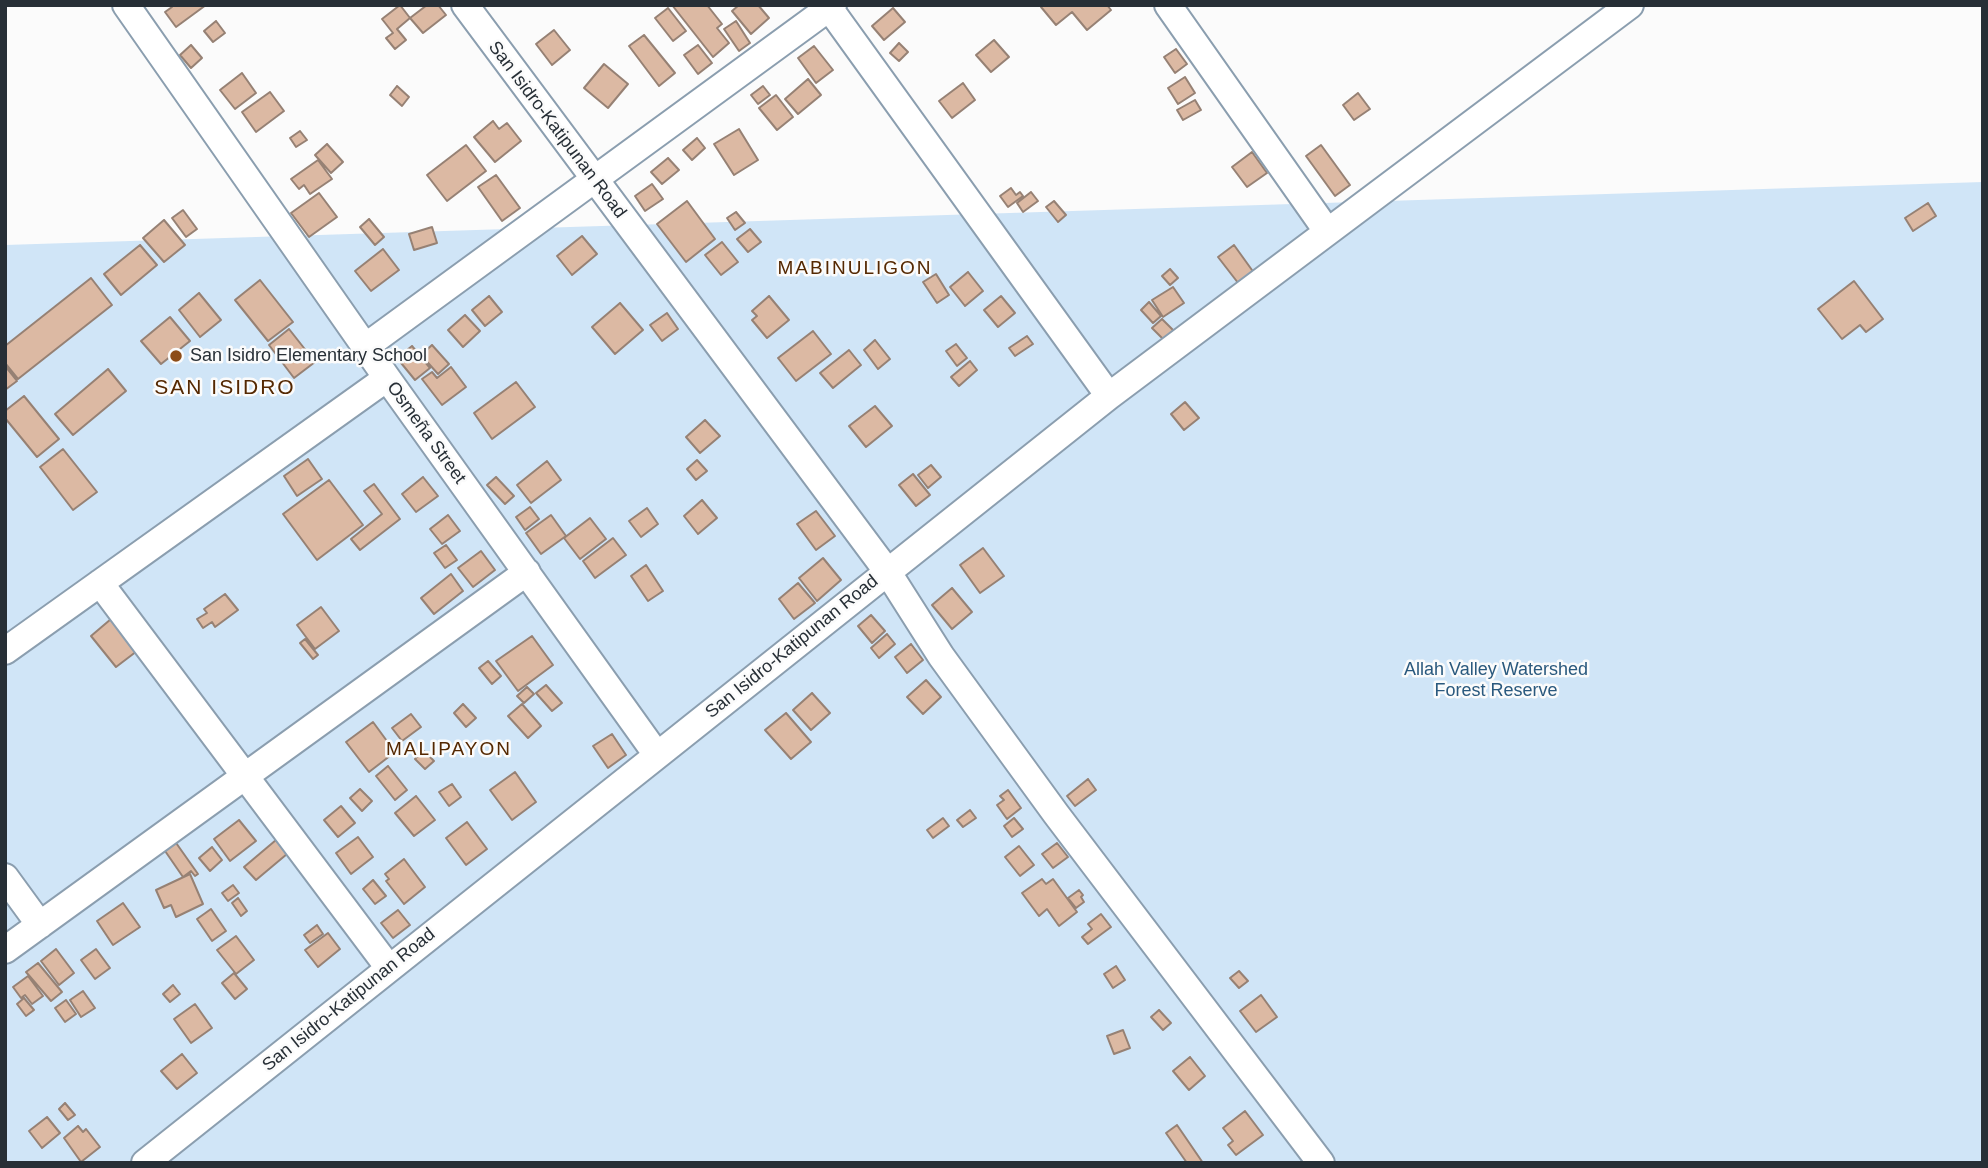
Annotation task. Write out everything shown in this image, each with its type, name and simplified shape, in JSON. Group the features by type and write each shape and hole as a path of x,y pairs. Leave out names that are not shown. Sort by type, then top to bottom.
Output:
{"street":[{"name":"Osmeña Street","path":"126,5 365,347 657,755"},
{"name":"San Isidro-Katipunan Road","path":"145,1163 887,571 465,5"},
{"path":"1168,5 1327,231"},
{"path":"1321,1163 1056,814 941,656 887,571 1109,396 1630,5"},
{"path":"365,347 830,6 1109,396"},
{"path":"5,651 387,378"},
{"path":"5,950 527,572"},
{"path":"100,583 389,968"},
{"path":"5,877 40,925"}],"green space":[{"name":"Allah Valley Watershed Forest Reserve","path":"1983,182 1983,1163 5,1163 5,245"}],"building":[{"path":"171,5 206,5 176,27 165,12"},
{"path":"400,5 410,18 397,29 406,40 395,49 386,38 393,33 382,19"},
{"path":"427,5 438,5 446,15 423,33 410,18"},
{"path":"672,5 707,5 722,24 717,28 729,43 713,57"},
{"path":"739,5 758,5 769,18 751,34 732,11"},
{"path":"1107,5 1111,10 1087,30 1072,12 1056,25 1041,7"},
{"path":"668,8 686,31 673,41 655,18"},
{"path":"893,8 905,22 884,40 872,26"},
{"path":"216,21 225,33 213,42 204,31"},
{"path":"736,21 750,43 739,51 724,29"},
{"path":"554,30 570,50 552,65 536,44"},
{"path":"644,35 675,73 659,86 629,46"},
{"path":"994,40 1009,57 991,72 976,55"},
{"path":"899,43 908,52 899,61 890,53"},
{"path":"191,45 202,58 191,68 180,55"},
{"path":"698,45 712,63 698,74 684,55"},
{"path":"814,46 833,70 816,83 798,58"},
{"path":"1176,49 1187,64 1175,73 1164,57"},
{"path":"604,64 628,84 608,108 584,88"},
{"path":"242,73 256,93 235,109 220,90"},
{"path":"1185,77 1195,93 1178,104 1168,88"},
{"path":"808,79 821,95 798,114 785,99"},
{"path":"963,83 975,100 952,118 939,101"},
{"path":"397,86 409,97 402,106 390,95"},
{"path":"763,86 770,95 758,104 751,95"},
{"path":"270,92 284,111 256,132 242,112"},
{"path":"1358,93 1370,109 1354,120 1343,105"},
{"path":"776,95 793,117 777,130 759,108"},
{"path":"1195,100 1201,110 1183,120 1177,110"},
{"path":"493,121 499,129 507,123 521,141 495,162 474,137"},
{"path":"739,129 758,160 734,175 714,144"},
{"path":"300,131 307,140 296,147 290,138"},
{"path":"697,138 705,148 692,160 683,150"},
{"path":"327,144 343,162 331,173 315,155"},
{"path":"466,145 486,171 447,201 427,175"},
{"path":"1321,145 1350,185 1335,196 1306,156"},
{"path":"1252,152 1267,173 1247,187 1232,167"},
{"path":"668,158 679,170 662,184 651,172"},
{"path":"318,160 332,179 310,194 304,185 299,189 291,179"},
{"path":"496,175 520,208 502,221 478,187"},
{"path":"652,184 663,199 645,211 635,196"},
{"path":"1011,188 1016,195 1020,192 1023,196 1008,207 1000,196"},
{"path":"1031,192 1038,201 1023,212 1017,203"},
{"path":"319,193 337,217 309,237 291,213"},
{"path":"687,201 715,239 686,262 657,224"},
{"path":"1054,201 1066,215 1058,222 1046,207"},
{"path":"1928,203 1936,216 1913,231 1905,218"},
{"path":"183,210 197,229 186,237 172,218"},
{"path":"736,212 745,223 735,230 727,218"},
{"path":"369,219 384,237 375,245 360,227"},
{"path":"164,220 185,245 164,262 143,238"},
{"path":"432,227 437,243 414,250 409,234"},
{"path":"750,229 761,242 748,252 737,239"},
{"path":"582,236 597,254 572,275 557,256"},
{"path":"722,242 738,262 721,275 705,255"},
{"path":"140,245 157,265 121,295 104,274"},
{"path":"1234,245 1257,277 1242,288 1218,257"},
{"path":"383,249 399,270 371,291 355,271"},
{"path":"1170,269 1178,278 1170,285 1162,276"},
{"path":"968,272 983,291 965,306 950,287"},
{"path":"936,274 949,295 937,303 923,282"},
{"path":"91,278 112,305 18,379 5,363 5,346"},
{"path":"260,280 293,322 268,341 235,300"},
{"path":"1854,281 1883,319 1866,332 1860,325 1842,339 1818,309"},
{"path":"1173,287 1184,303 1163,317 1152,300"},
{"path":"199,293 221,320 200,337 179,310"},
{"path":"489,296 502,312 485,326 472,310"},
{"path":"769,296 789,320 767,338 752,320 757,316 752,311"},
{"path":"1001,296 1015,313 998,327 984,310"},
{"path":"1149,302 1161,316 1153,323 1141,310"},
{"path":"620,303 643,330 615,354 592,327"},
{"path":"667,313 678,329 662,341 650,325"},
{"path":"465,315 480,331 463,347 448,330"},
{"path":"170,317 190,341 161,364 141,341"},
{"path":"1162,319 1178,335 1168,344 1152,328"},
{"path":"289,329 315,362 294,378 269,345"},
{"path":"813,331 831,354 796,381 778,358"},
{"path":"1027,336 1033,344 1015,356 1009,348"},
{"path":"875,340 890,359 878,369 864,350"},
{"path":"956,344 967,358 957,366 946,351"},
{"path":"432,345 449,364 438,374 421,355"},
{"path":"412,346 430,368 415,380 397,358"},
{"path":"849,350 861,365 833,388 820,373"},
{"path":"970,361 977,370 959,386 951,377"},
{"path":"5,366 17,381 5,390"},
{"path":"451,367 466,387 442,405 422,379 432,372 437,378"},
{"path":"108,369 126,391 73,435 55,414"},
{"path":"516,382 535,407 492,439 474,413"},
{"path":"24,396 59,439 37,457 5,418 5,411"},
{"path":"1185,402 1199,418 1184,430 1171,414"},
{"path":"875,406 892,426 866,447 849,426"},
{"path":"705,420 720,436 700,453 686,437"},
{"path":"63,449 97,492 73,510 40,467"},
{"path":"308,459 322,479 297,496 284,476"},
{"path":"697,460 707,471 696,480 687,469"},
{"path":"547,461 561,480 531,503 517,485"},
{"path":"931,465 941,477 928,488 918,475"},
{"path":"913,474 930,495 916,506 899,485"},
{"path":"423,477 438,496 416,512 402,494"},
{"path":"496,477 514,496 505,504 487,485"},
{"path":"329,480 363,525 317,560 283,514"},
{"path":"374,484 400,519 360,550 351,539 382,514 364,491"},
{"path":"702,500 717,518 698,534 684,516"},
{"path":"530,507 539,519 525,530 516,517"},
{"path":"647,508 658,524 641,537 629,521"},
{"path":"816,511 835,536 816,550 797,524"},
{"path":"448,515 460,531 442,544 430,529"},
{"path":"551,515 566,536 541,554 526,533"},
{"path":"590,518 606,539 580,559 564,538"},
{"path":"613,538 626,555 595,578 583,561"},
{"path":"446,545 457,560 445,568 434,553"},
{"path":"983,548 1004,576 980,593 960,565"},
{"path":"481,551 495,570 473,587 458,568"},
{"path":"823,558 841,580 817,601 799,578"},
{"path":"646,565 663,591 648,601 631,576"},
{"path":"451,574 463,591 434,614 421,598"},
{"path":"798,583 815,603 794,619 779,599"},
{"path":"952,588 972,612 952,629 932,605"},
{"path":"225,594 238,610 215,627 212,622 203,628 197,619 207,613 204,609"},
{"path":"321,607 339,631 315,649 297,625"},
{"path":"871,615 885,631 872,643 858,626"},
{"path":"111,619 137,651 116,667 91,636"},
{"path":"887,634 895,644 879,658 871,648"},
{"path":"532,636 553,665 518,691 496,661"},
{"path":"305,639 318,655 313,659 300,643"},
{"path":"911,644 923,660 907,673 895,657"},
{"path":"488,661 501,676 492,684 479,668"},
{"path":"926,680 941,697 923,714 907,697"},
{"path":"546,685 562,703 552,711 536,693"},
{"path":"527,687 534,694 524,703 517,696"},
{"path":"812,693 830,713 811,730 793,710"},
{"path":"463,704 476,718 466,727 454,713"},
{"path":"522,704 541,726 528,738 508,716"},
{"path":"786,713 811,742 791,759 765,730"},
{"path":"411,714 421,727 402,741 392,728"},
{"path":"373,722 395,752 369,772 346,742"},
{"path":"612,734 626,755 608,768 593,746"},
{"path":"423,750 434,761 425,769 415,759"},
{"path":"388,766 407,790 395,800 376,776"},
{"path":"515,772 536,802 512,820 490,790"},
{"path":"1088,779 1096,790 1075,806 1067,796"},
{"path":"452,784 461,797 449,806 439,792"},
{"path":"360,789 372,801 362,811 350,798"},
{"path":"1008,790 1021,808 1007,819 997,805 1004,800 1000,796"},
{"path":"416,796 435,820 414,836 395,813"},
{"path":"341,806 355,823 338,837 324,820"},
{"path":"970,810 976,818 963,827 957,820"},
{"path":"943,818 949,826 933,838 927,830"},
{"path":"1014,818 1023,829 1012,837 1004,826"},
{"path":"239,820 256,841 230,861 214,839"},
{"path":"467,822 487,849 466,865 446,838"},
{"path":"358,837 373,857 351,874 336,853"},
{"path":"174,840 198,874 195,876 191,871 183,877 163,848"},
{"path":"276,840 287,854 256,880 244,867"},
{"path":"1057,843 1068,857 1053,868 1042,854"},
{"path":"1019,846 1034,865 1020,876 1005,857"},
{"path":"212,847 222,860 210,871 199,858"},
{"path":"404,859 425,887 404,904 386,881 389,879 385,874"},
{"path":"190,874 203,904 176,917 171,905 164,908 156,890"},
{"path":"1042,879 1046,884 1053,879 1077,912 1059,926 1047,909 1039,916 1022,893"},
{"path":"373,880 386,896 375,904 363,889"},
{"path":"233,885 239,893 228,901 222,893"},
{"path":"1079,890 1084,902 1076,908 1068,898"},
{"path":"238,898 247,911 241,916 232,903"},
{"path":"123,903 140,927 113,945 97,921"},
{"path":"211,909 226,931 212,941 197,919"},
{"path":"398,910 410,925 393,938 381,923"},
{"path":"1101,914 1111,927 1088,944 1082,937 1092,929 1088,924"},
{"path":"317,925 323,934 310,943 304,935"},
{"path":"328,933 340,949 318,967 305,950"},
{"path":"236,936 254,960 236,974 217,950"},
{"path":"56,949 74,973 59,985 41,961"},
{"path":"96,949 110,968 95,979 81,960"},
{"path":"38,963 62,992 51,1001 26,972"},
{"path":"1116,966 1125,980 1113,988 1104,974"},
{"path":"1239,971 1248,981 1239,988 1230,978"},
{"path":"234,973 247,989 235,999 222,983"},
{"path":"28,976 43,996 32,1004 25,995 21,998 13,987"},
{"path":"173,985 180,994 170,1002 163,994"},
{"path":"83,991 95,1008 81,1017 70,1000"},
{"path":"1261,995 1277,1017 1256,1032 1240,1011"},
{"path":"24,998 34,1010 26,1016 17,1004"},
{"path":"66,1000 76,1014 65,1022 55,1008"},
{"path":"195,1004 212,1028 191,1043 174,1019"},
{"path":"1159,1010 1171,1023 1163,1030 1151,1017"},
{"path":"1123,1030 1130,1048 1114,1054 1107,1036"},
{"path":"182,1054 197,1073 177,1089 161,1071"},
{"path":"1190,1057 1205,1076 1189,1090 1173,1071"},
{"path":"65,1103 75,1115 68,1120 59,1109"},
{"path":"1245,1111 1263,1135 1236,1155 1228,1145 1233,1141 1223,1128"},
{"path":"47,1117 60,1133 42,1148 29,1131"},
{"path":"1177,1125 1203,1163 1187,1163 1166,1133"},
{"path":"78,1126 83,1132 86,1129 100,1147 81,1162 64,1138"}],"place":[{"name":"San Isidro Elementary School","path":"176,356"}],"district":[{"name":"MABINULIGON","path":"855,269"},
{"name":"SAN ISIDRO","path":"225,388"},
{"name":"MALIPAYON","path":"449,750"}]}
